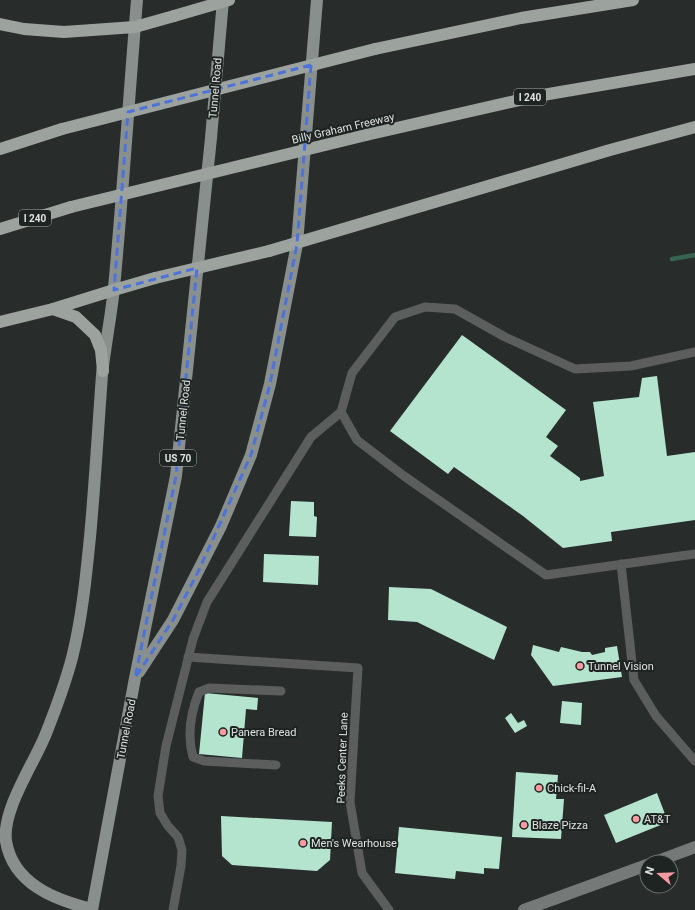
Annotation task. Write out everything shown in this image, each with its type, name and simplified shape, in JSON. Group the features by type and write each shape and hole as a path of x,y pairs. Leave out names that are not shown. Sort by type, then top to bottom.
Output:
{"highway":[{"path":"0,24 24,29 64,32 135,27 229,0"},
{"path":"0,149 62,129 375,49 521,18 632,0"},
{"name":"Billy Graham Freeway","path":"0,229 71,207 537,96 695,69"},
{"path":"0,322 53,309 156,278 297,244 610,150 695,127"},
{"path":"53,309 76,317 95,335 101,350 102,371"}],"main road":[{"path":"95,910 68,903 46,894 22,876 12,859 6,841 6,824 13,803 44,738 72,658 85,586 102,371 114,290 137,0"},
{"name":"Tunnel Road","path":"95,910 135,678 176,476 223,0"},
{"path":"135,678 173,620 198,572 221,526 251,455 270,384 297,244 317,0"},
{"path":"676,854 695,847"},
{"path":"524,910 639,868"}],"lane":[{"path":"173,910 181,866 182,850 178,837 168,826 160,813 158,796 166,746 193,639 207,602 311,437 341,412 352,373 395,317 425,307 454,308 505,337 575,369 631,366 695,352"},
{"path":"341,412 357,440 404,476 546,575 695,554"},
{"path":"621,564 634,680 656,716 695,761"},
{"name":"Peeks Center Lane","path":"188,657 358,668 350,802 362,873 389,910"},
{"path":"276,765 204,761 193,757 190,746 193,709 199,692 209,688 281,691"}],"highlighted area":[{"path":"311,65 297,244 270,384 251,455 198,572 173,620 135,678 176,476 197,268 114,290 128,112"}],"building":[{"path":"462,335 566,410 546,437 558,446 550,456 580,478 580,481 604,476 593,402 639,397 642,378 657,376 667,456 695,452 695,520 611,532 612,541 563,548 523,516 454,467 448,474 390,431"},
{"path":"291,501 314,502 314,516 317,517 316,537 289,536"},
{"path":"264,554 319,556 318,585 263,582"},
{"path":"389,587 431,589 507,627 494,660 417,622 388,620"},
{"name":"Tunnel Vision","path":"533,645 559,652 561,647 582,652 590,652 592,655 605,652 605,648 617,646 622,677 553,686 531,655"},
{"name":"Panera Bread","path":"205,693 258,698 257,710 246,709 242,758 199,754"},
{"path":"562,701 582,703 581,725 560,723"},
{"path":"511,713 518,723 524,720 527,726 515,733 505,718"},
{"path":"516,772 558,775 556,799 564,799 561,839 512,837"},
{"name":"AT&T","path":"657,793 668,822 616,843 604,815"},
{"path":"221,816 332,822 330,860 317,871 232,865 222,856"},
{"path":"399,827 502,837 499,869 484,868 484,874 456,871 455,879 395,873"}],"waterway":[{"path":"672,259 695,255"}],"place":[{"name":"Tunnel Vision","path":"580,666"},
{"name":"Panera Bread","path":"223,732"},
{"name":"Chick-fil-A","path":"539,788"},
{"name":"AT&T","path":"636,819"},
{"name":"Blaze Pizza","path":"524,825"},
{"name":"Men's Wearhouse","path":"303,843"}]}
